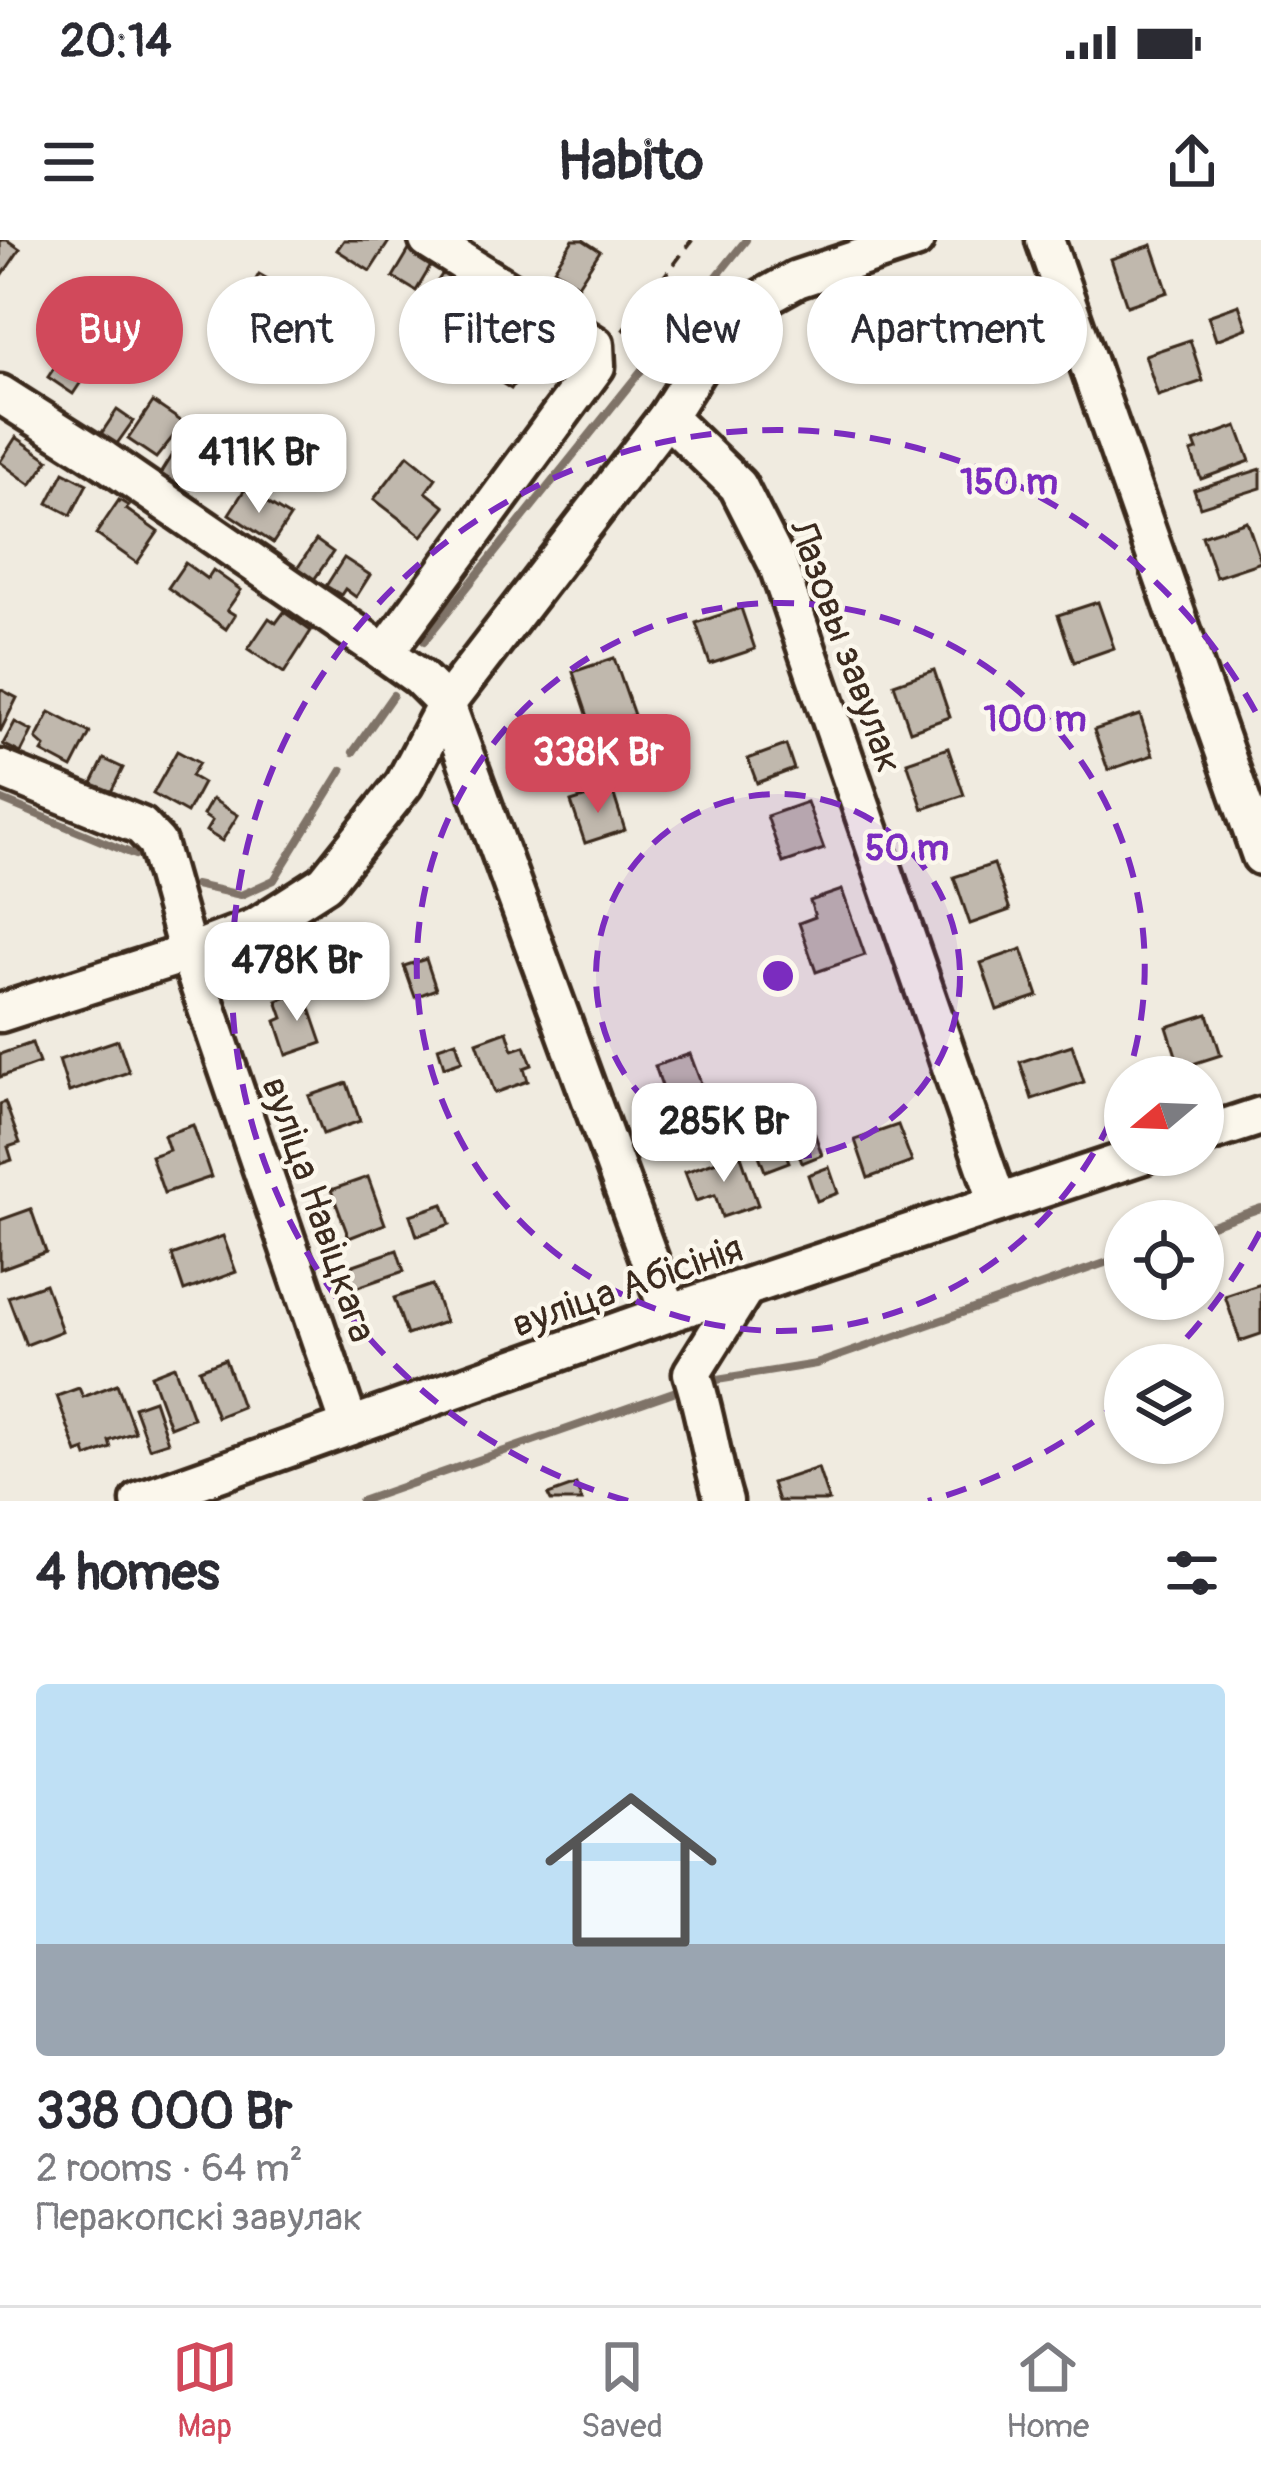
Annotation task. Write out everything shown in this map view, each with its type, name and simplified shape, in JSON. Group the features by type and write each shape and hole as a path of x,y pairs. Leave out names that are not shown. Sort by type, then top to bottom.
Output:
{"street":[{"path":"428,240 485,276"},
{"path":"0,1013 256,927 325,883 404,784 446,704 668,417 708,352 750,305 797,279 915,240"},
{"path":"1045,240 1261,856"},
{"path":"385,653 583,384"},
{"path":"0,394 385,653 446,704 669,1313"},
{"name":"Лазовы завулак","path":"668,417 738,487 777,563 998,1202"},
{"name":"вуліца Навіцкага","path":"0,769 141,826 157,843 188,953 350,1426"},
{"path":"1224,1129 1261,1116"},
{"name":"вуліца Абісінія","path":"140,1501 669,1313 1104,1168"},
{"path":"724,1501 692,1373 744,1290"}],"path":[{"path":"597,344 621,334 692,240"}],"building":[{"path":"0,240 20,249 1,277"},
{"path":"344,240 390,240 370,271 337,250"},
{"path":"573,240 583,240 600,251 584,276 564,276 554,269"},
{"path":"412,245 435,259 425,276 399,276 399,281 393,277"},
{"path":"1152,245 1168,292 1127,306 1111,259"},
{"path":"1239,305 1247,328 1216,340 1208,316"},
{"path":"1190,340 1203,381 1158,396 1145,355"},
{"path":"58,384 80,384 73,394"},
{"path":"153,402 184,423 156,458 128,439"},
{"path":"117,410 133,421 116,445 101,434"},
{"path":"190,425 208,436 179,485 160,474"},
{"path":"1237,426 1250,461 1201,479 1191,452 1197,450 1194,442"},
{"path":"16,437 49,460 31,485 0,462"},
{"path":"408,455 436,478 426,492 445,507 422,536 374,499"},
{"path":"1261,469 1261,488 1200,507 1194,490"},
{"path":"64,472 87,484 71,515 48,503"},
{"path":"245,489 290,517 273,543 229,514"},
{"path":"119,500 158,532 137,563 96,534"},
{"path":"1247,521 1261,562 1216,577 1202,536"},
{"path":"316,540 333,552 313,581 297,569"},
{"path":"344,558 370,575 356,597 345,589 341,595 326,586"},
{"path":"185,563 207,579 213,570 241,590 227,610 235,615 226,629 168,588"},
{"path":"1098,602 1114,648 1074,662 1058,615"},
{"path":"741,608 755,649 710,664 696,623"},
{"path":"284,612 311,631 284,673 248,649 269,618 276,623"},
{"path":"614,658 634,715 592,729 573,672"},
{"path":"934,670 950,717 910,731 894,684"},
{"path":"0,689 17,698 0,732"},
{"path":"50,712 90,733 72,768 42,752 45,747 36,739"},
{"path":"1140,715 1153,755 1108,770 1094,730"},
{"path":"15,722 32,731 21,753 3,744"},
{"path":"786,745 794,769 757,783 748,759"},
{"path":"948,748 964,795 923,809 907,762"},
{"path":"177,751 199,763 191,776 203,783 187,813 153,794"},
{"path":"104,759 123,768 109,796 90,787"},
{"path":"612,789 625,830 585,843 571,802"},
{"path":"212,799 238,815 222,841 206,831 212,821 203,815"},
{"path":"807,802 824,849 783,863 767,816"},
{"path":"994,864 1010,910 970,924 954,877"},
{"path":"842,890 865,955 816,972 799,923 815,917 810,901"},
{"path":"1022,949 1038,996 997,1010 981,963"},
{"path":"348,953 357,981 336,988 326,961"},
{"path":"426,959 436,989 415,997 404,966"},
{"path":"304,991 322,1043 287,1055 276,1021 283,1018 277,1001"},
{"path":"1208,1014 1221,1055 1176,1056 1167,1027"},
{"path":"507,1031 513,1050 525,1046 532,1065 524,1068 528,1081 495,1093 477,1042"},
{"path":"118,1040 129,1072 69,1092 59,1060"},
{"path":"456,1041 462,1061 444,1067 438,1047"},
{"path":"32,1043 39,1063 0,1077 0,1054"},
{"path":"1072,1045 1084,1082 1032,1099 1020,1062"},
{"path":"690,1054 710,1107 674,1120 655,1066"},
{"path":"347,1083 360,1121 323,1134 309,1096"},
{"path":"5,1102 20,1143 8,1147 12,1160 0,1164 0,1104"},
{"path":"811,1123 822,1155 802,1163 791,1130"},
{"path":"193,1125 211,1177 164,1193 151,1156 169,1150 164,1135"},
{"path":"898,1125 912,1162 868,1178 855,1140"},
{"path":"779,1136 789,1162 765,1171 755,1145"},
{"path":"740,1153 758,1205 722,1217 715,1195 696,1201 685,1172"},
{"path":"829,1167 838,1193 817,1201 808,1175"},
{"path":"368,1177 385,1224 349,1238 331,1190"},
{"path":"443,1204 450,1224 417,1236 410,1215"},
{"path":"31,1209 46,1252 0,1269 0,1220"},
{"path":"223,1236 236,1272 184,1291 172,1255"},
{"path":"397,1250 404,1271 349,1290 342,1269"},
{"path":"45,1284 62,1331 26,1345 8,1297"},
{"path":"1261,1284 1261,1334 1240,1341 1225,1296"},
{"path":"432,1285 445,1322 407,1335 394,1298"},
{"path":"225,1359 242,1407 217,1417 199,1369"},
{"path":"174,1366 193,1418 170,1427 151,1375"},
{"path":"117,1384 135,1432 109,1441 111,1448 87,1457 85,1450 77,1453 57,1396 79,1388 83,1397"},
{"path":"154,1400 168,1442 149,1448 134,1407"},
{"path":"818,1468 829,1501 778,1501 772,1483"},
{"path":"576,1485 582,1501 551,1501 548,1495"}],"waterway":[{"path":"424,641 746,240"},
{"path":"353,752 393,695"},
{"path":"195,885 241,895 274,880 342,770"},
{"path":"0,799 135,855"},
{"path":"1224,1221 1261,1208"},
{"path":"717,1380 816,1364 1104,1263"},
{"path":"361,1501 679,1390"}]}
